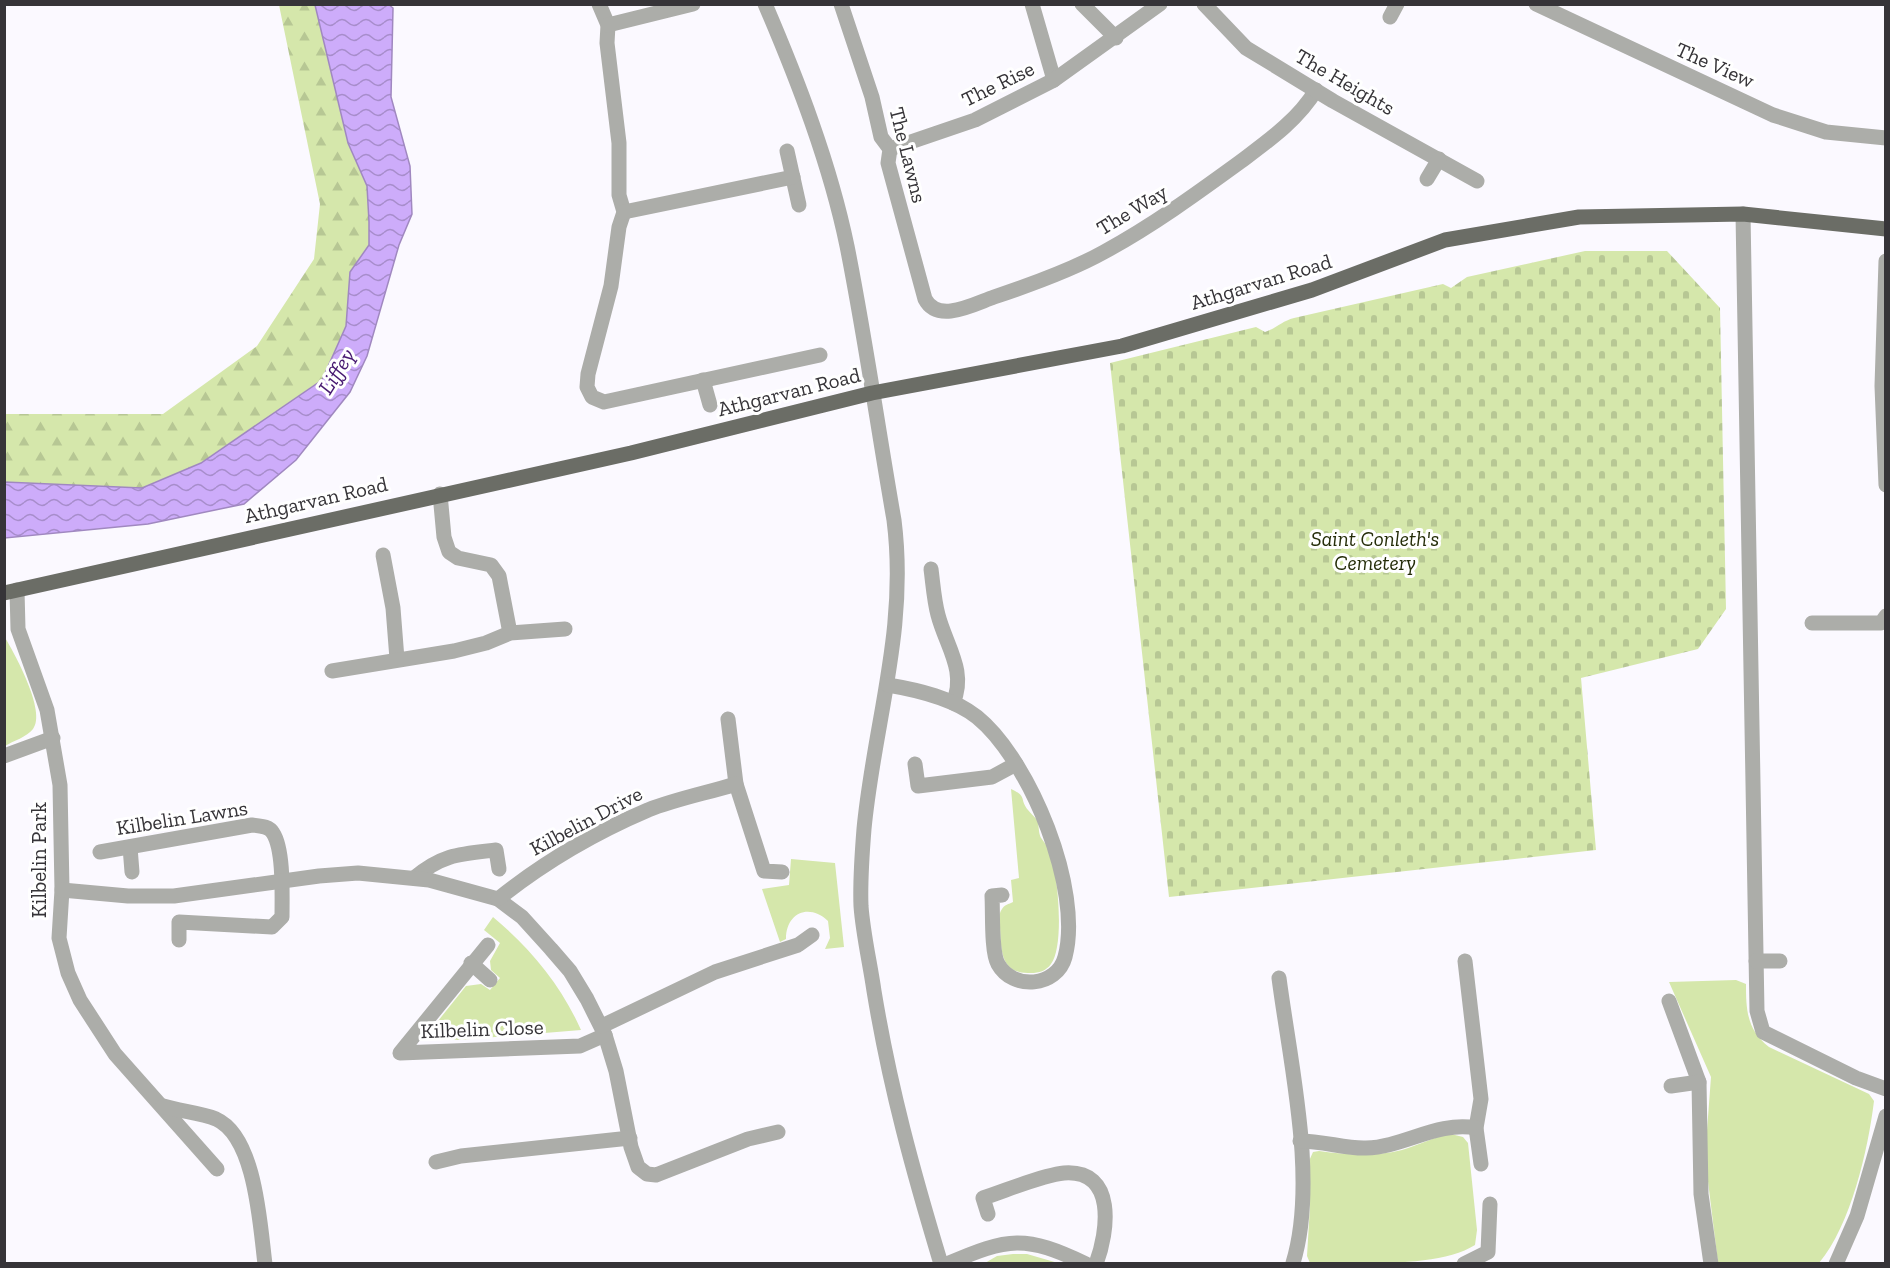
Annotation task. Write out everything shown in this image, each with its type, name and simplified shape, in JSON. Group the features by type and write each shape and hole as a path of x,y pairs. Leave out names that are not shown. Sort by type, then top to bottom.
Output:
{"main road":[{"name":"Athgarvan Road","path":"11,591 631,453 872,393 1122,346 1312,290 1445,240 1579,217 1743,214 1886,229"}],"street":[{"path":"599,4 608,25 607,43 619,143 619,195 624,212 619,226 611,286 587,387 592,397 604,402 819,355"},
{"path":"608,25 693,4"},
{"path":"765,4 823,160 847,244 898,550 898,608 888,685 864,829 861,907 886,1064 903,1136 941,1263"},
{"name":"The Lawns","path":"841,4 872,97 881,137 890,148 888,163 925,299 929,307 938,312"},
{"path":"1032,4 1054,80"},
{"path":"1082,4 1116,38"},
{"name":"The Rise","path":"890,148 975,120 1054,80 1116,38 1160,4"},
{"name":"The Heights","path":"1204,4 1246,48 1477,181"},
{"name":"The View","path":"1536,4 1773,115 1826,132 1886,138"},
{"name":"The Way","path":"938,312 960,309 1010,292 1102,253 1185,202 1278,133 1316,90"},
{"path":"787,151 800,205"},
{"path":"1427,179 1439,159"},
{"path":"624,212 793,177"},
{"path":"1743,214 1757,1011 1763,1032 1847,1074 1886,1089"},
{"path":"1886,261 1882,379 1886,485"},
{"path":"704,380 710,405"},
{"path":"440,494 444,537 449,552 458,558 484,561 491,565 499,576 510,633"},
{"path":"389,563 397,659"},
{"path":"931,568 938,614 959,676 959,688 953,703"},
{"name":"Kilbelin Park","path":"11,591 18,629 39,683 53,738 60,785 62,891 59,938 68,973 80,1000 115,1054 218,1168"},
{"path":"1812,623 1881,623 1886,616"},
{"path":"333,672 486,644 510,633 565,629"},
{"path":"888,685 918,690 953,703 977,717 1004,745 1016,764 1059,853 1065,893 1068,936 1065,958 1057,971 1045,981 1032,983 1005,975 996,962 992,896 1002,895"},
{"path":"728,719 736,784 764,871 782,872"},
{"path":"4,756 53,738"},
{"path":"915,764 918,786 992,777 1016,764"},
{"name":"Kilbelin Drive","path":"498,899 525,878 609,828 650,809 736,784"},
{"name":"Kilbelin Lawns","path":"100,852 252,825 266,827 273,831 279,849 282,917 272,927 179,922 178,940"},
{"path":"130,847 132,872"},
{"path":"414,878 434,862 453,854 496,850 499,869"},
{"path":"62,891 128,896 174,896 358,873 414,878 498,899 522,917 570,971 604,1030 638,1167 646,1174 656,1175 748,1138 778,1132"},
{"path":"604,1030 715,972 798,945 812,935"},
{"name":"Kilbelin Close","path":"488,945 471,963 400,1053 580,1046 604,1030"},
{"path":"1465,961 1480,1099 1476,1128 1481,1164"},
{"path":"1756,961 1780,961"},
{"path":"471,963 490,980"},
{"path":"1279,978 1300,1142 1303,1205 1299,1244 1292,1263"},
{"path":"1669,1001 1699,1082 1701,1194 1711,1263"},
{"path":"1671,1086 1699,1082"},
{"path":"160,1104 216,1119 233,1133 244,1154 255,1190 265,1263"},
{"path":"1836,1263 1857,1215 1886,1116"},
{"path":"1300,1142 1318,1141 1365,1149 1386,1146 1438,1129 1460,1125 1476,1128"},
{"path":"436,1162 461,1156 630,1138"},
{"path":"988,1214 983,1198 1064,1173 1083,1175 1096,1185 1105,1202 1107,1224 1096,1263"},
{"path":"1464,1263 1490,1258 1490,1204"},
{"path":"947,1263 984,1248 1020,1241 1057,1250 1086,1263"}],"green space":[{"path":"279,5 315,5 348,143 367,186 369,245 350,272 346,326 322,380 201,463 142,488 5,482 4,414 163,414 257,346 314,259 320,204"},
{"name":"Saint Conleth's Cemetery","path":"1585,251 1667,251 1720,308 1726,609 1698,649 1581,678 1596,850 1169,897 1110,363 1256,327 1265,332 1294,318 1443,284 1451,288 1467,277"},
{"path":"4,636 28,682 36,710 33,729 24,737 5,746"},
{"path":"1011,789 1021,796 1025,806 1038,821 1040,835 1049,850 1055,874 1059,908 1058,941 1051,964 1045,970 1037,973 1013,970 1004,959 1002,952 1000,913 1004,906 1013,902 1011,880 1019,878"},
{"path":"791,859 835,863 844,947 825,949 830,938 828,921 821,916 806,912 794,917 787,930 786,939 780,942 762,889 789,885"},
{"path":"493,917 544,969 564,998 581,1030 458,1040 437,1037 434,1026 466,986 481,984 490,990 500,978 491,970 490,961 500,943 484,930"},
{"path":"1736,980 1746,984 1749,1019 1756,1034 1769,1047 1869,1094 1874,1101 1862,1164 1849,1208 1840,1229 1819,1263 1718,1263 1705,1157 1711,1077 1669,982"},
{"path":"1451,1134 1463,1137 1468,1143 1477,1230 1475,1245 1440,1258 1419,1261 1310,1263 1307,1256 1310,1206 1309,1161 1313,1152 1381,1154 1402,1150"},
{"path":"1027,1254 1058,1263 985,1263 997,1256"}],"water":[{"name":"Liffey","path":"388,4 393,8 391,97 410,166 412,214 399,245 367,356 350,392 296,460 244,504 148,524 5,538 5,482 142,488 201,463 322,380 346,326 350,272 369,245 369,222 367,186 348,143 315,5"}]}
